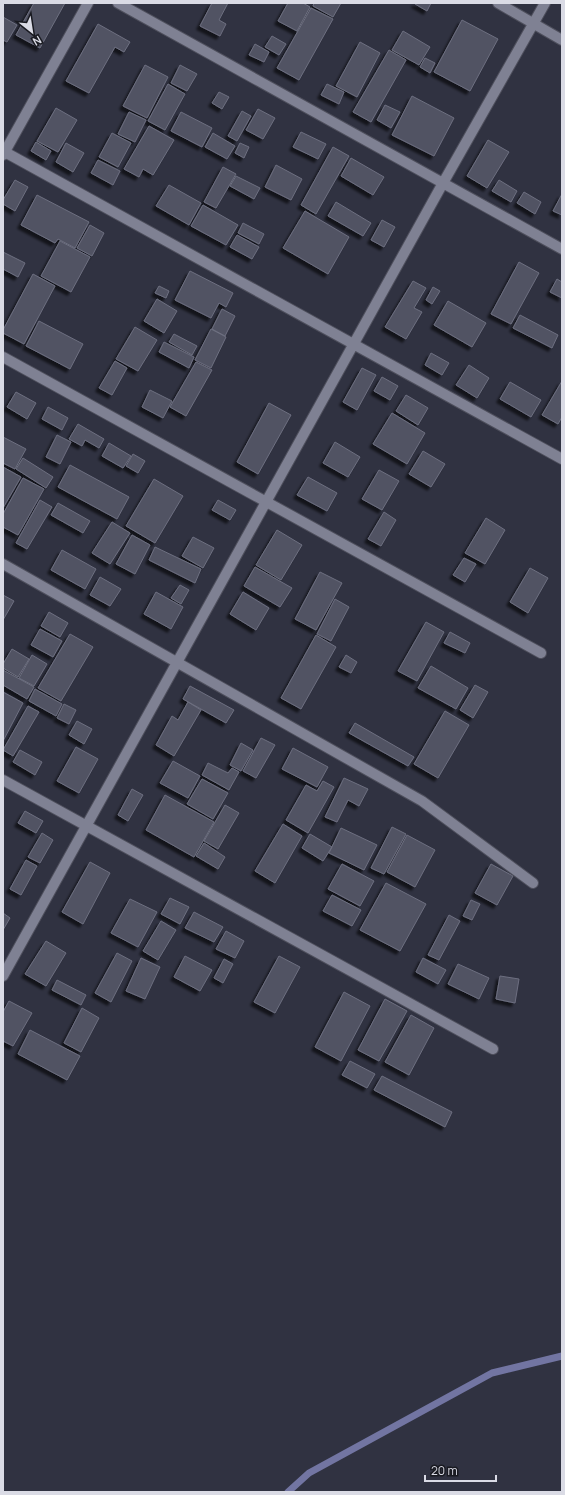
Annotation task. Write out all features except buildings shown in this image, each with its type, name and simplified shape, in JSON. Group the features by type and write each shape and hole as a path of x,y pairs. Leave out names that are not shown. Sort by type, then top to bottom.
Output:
{"street":[{"path":"88,3 4,153 562,459"},
{"path":"118,3 562,249"},
{"path":"498,3 562,40"},
{"path":"3,976 443,183 545,3"},
{"path":"3,357 541,653"},
{"path":"3,564 422,801 532,883"},
{"path":"3,780 493,1049"}],"waterway":[{"path":"288,1492 309,1473 492,1373 562,1356"}]}
